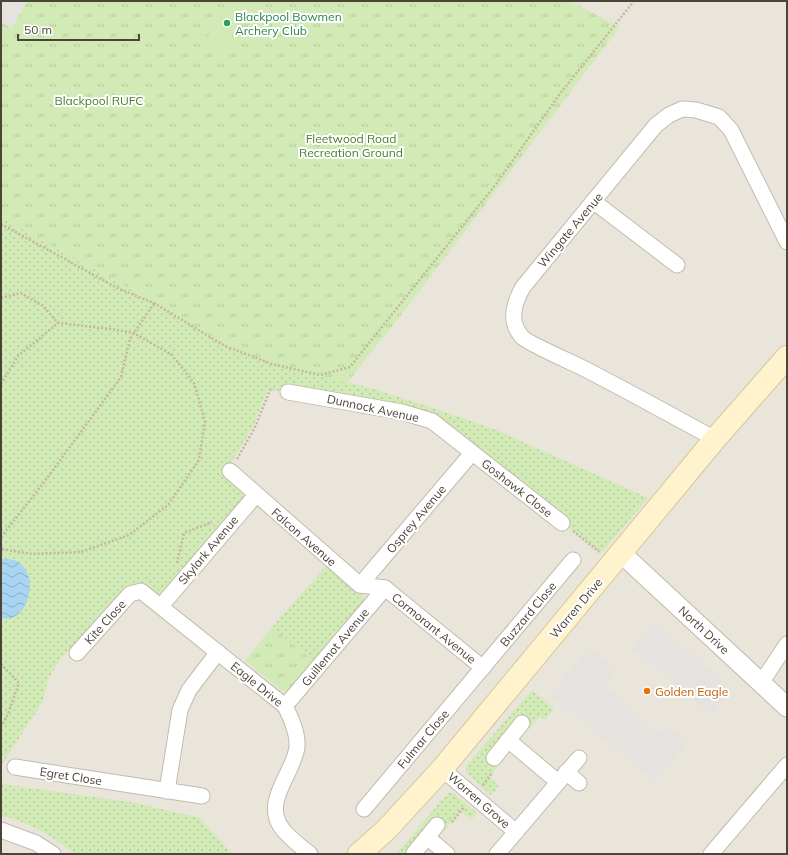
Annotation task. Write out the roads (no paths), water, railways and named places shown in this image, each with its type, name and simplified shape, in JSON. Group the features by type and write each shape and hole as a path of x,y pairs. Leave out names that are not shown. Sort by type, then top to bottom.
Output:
{"main road":[{"name":"Warren Drive","path":"360,854 387,829 442,769 715,439 785,364"}],"street":[{"name":"Wingate Avenue","path":"715,439 581,367 522,338 516,326 512,311 523,286 656,125 669,115 682,109 696,110 719,117 731,130 787,242"},
{"path":"593,201 677,265"},
{"name":"Dunnock Avenue","path":"288,392 402,412 432,421 472,453"},
{"name":"Goshawk Close","path":"472,453 562,523"},
{"name":"Osprey Avenue","path":"360,585 472,453"},
{"name":"Falcon Avenue","path":"230,471 360,585"},
{"name":"Skylark Avenue","path":"161,606 256,495"},
{"name":"North Drive","path":"617,558 787,707"},
{"name":"Buzzard Close","path":"483,668 573,560"},
{"path":"360,585 385,588"},
{"name":"Cormorant Avenue","path":"385,588 483,668"},
{"name":"Guillemot Avenue","path":"285,706 385,588"},
{"name":"Eagle Drive","path":"135,592 141,591 145,593 285,706 292,720 297,746 290,769 275,802 276,817 281,827 310,854"},
{"name":"Kite Close","path":"77,653 130,594 135,592"},
{"path":"761,683 787,644"},
{"path":"166,790 180,710 189,690 218,652"},
{"name":"Fulmar Close","path":"364,809 483,668"},
{"path":"494,758 522,724"},
{"path":"508,740 562,777 579,783"},
{"name":"Warren Grove","path":"497,854 579,758"},
{"path":"711,854 787,765"},
{"name":"Egret Close","path":"15,767 202,796"},
{"name":"Warren Grove","path":"442,769 516,832"},
{"path":"414,852 430,840 437,824"},
{"path":"1,830 36,844 53,854"},
{"path":"430,840 447,854"}],"water":[{"path":"1,559 11,559 19,563 25,568 30,583 27,601 23,609 19,614 10,619 1,618"}],"place":[{"name":"Blackpool Bowmen Archery Club","path":"227,23"},
{"name":"Golden Eagle","path":"647,691"}],"park label":[{"name":"Blackpool RUFC","path":"99,100"},
{"name":"Fleetwood Road Recreation Ground","path":"351,145"}]}
